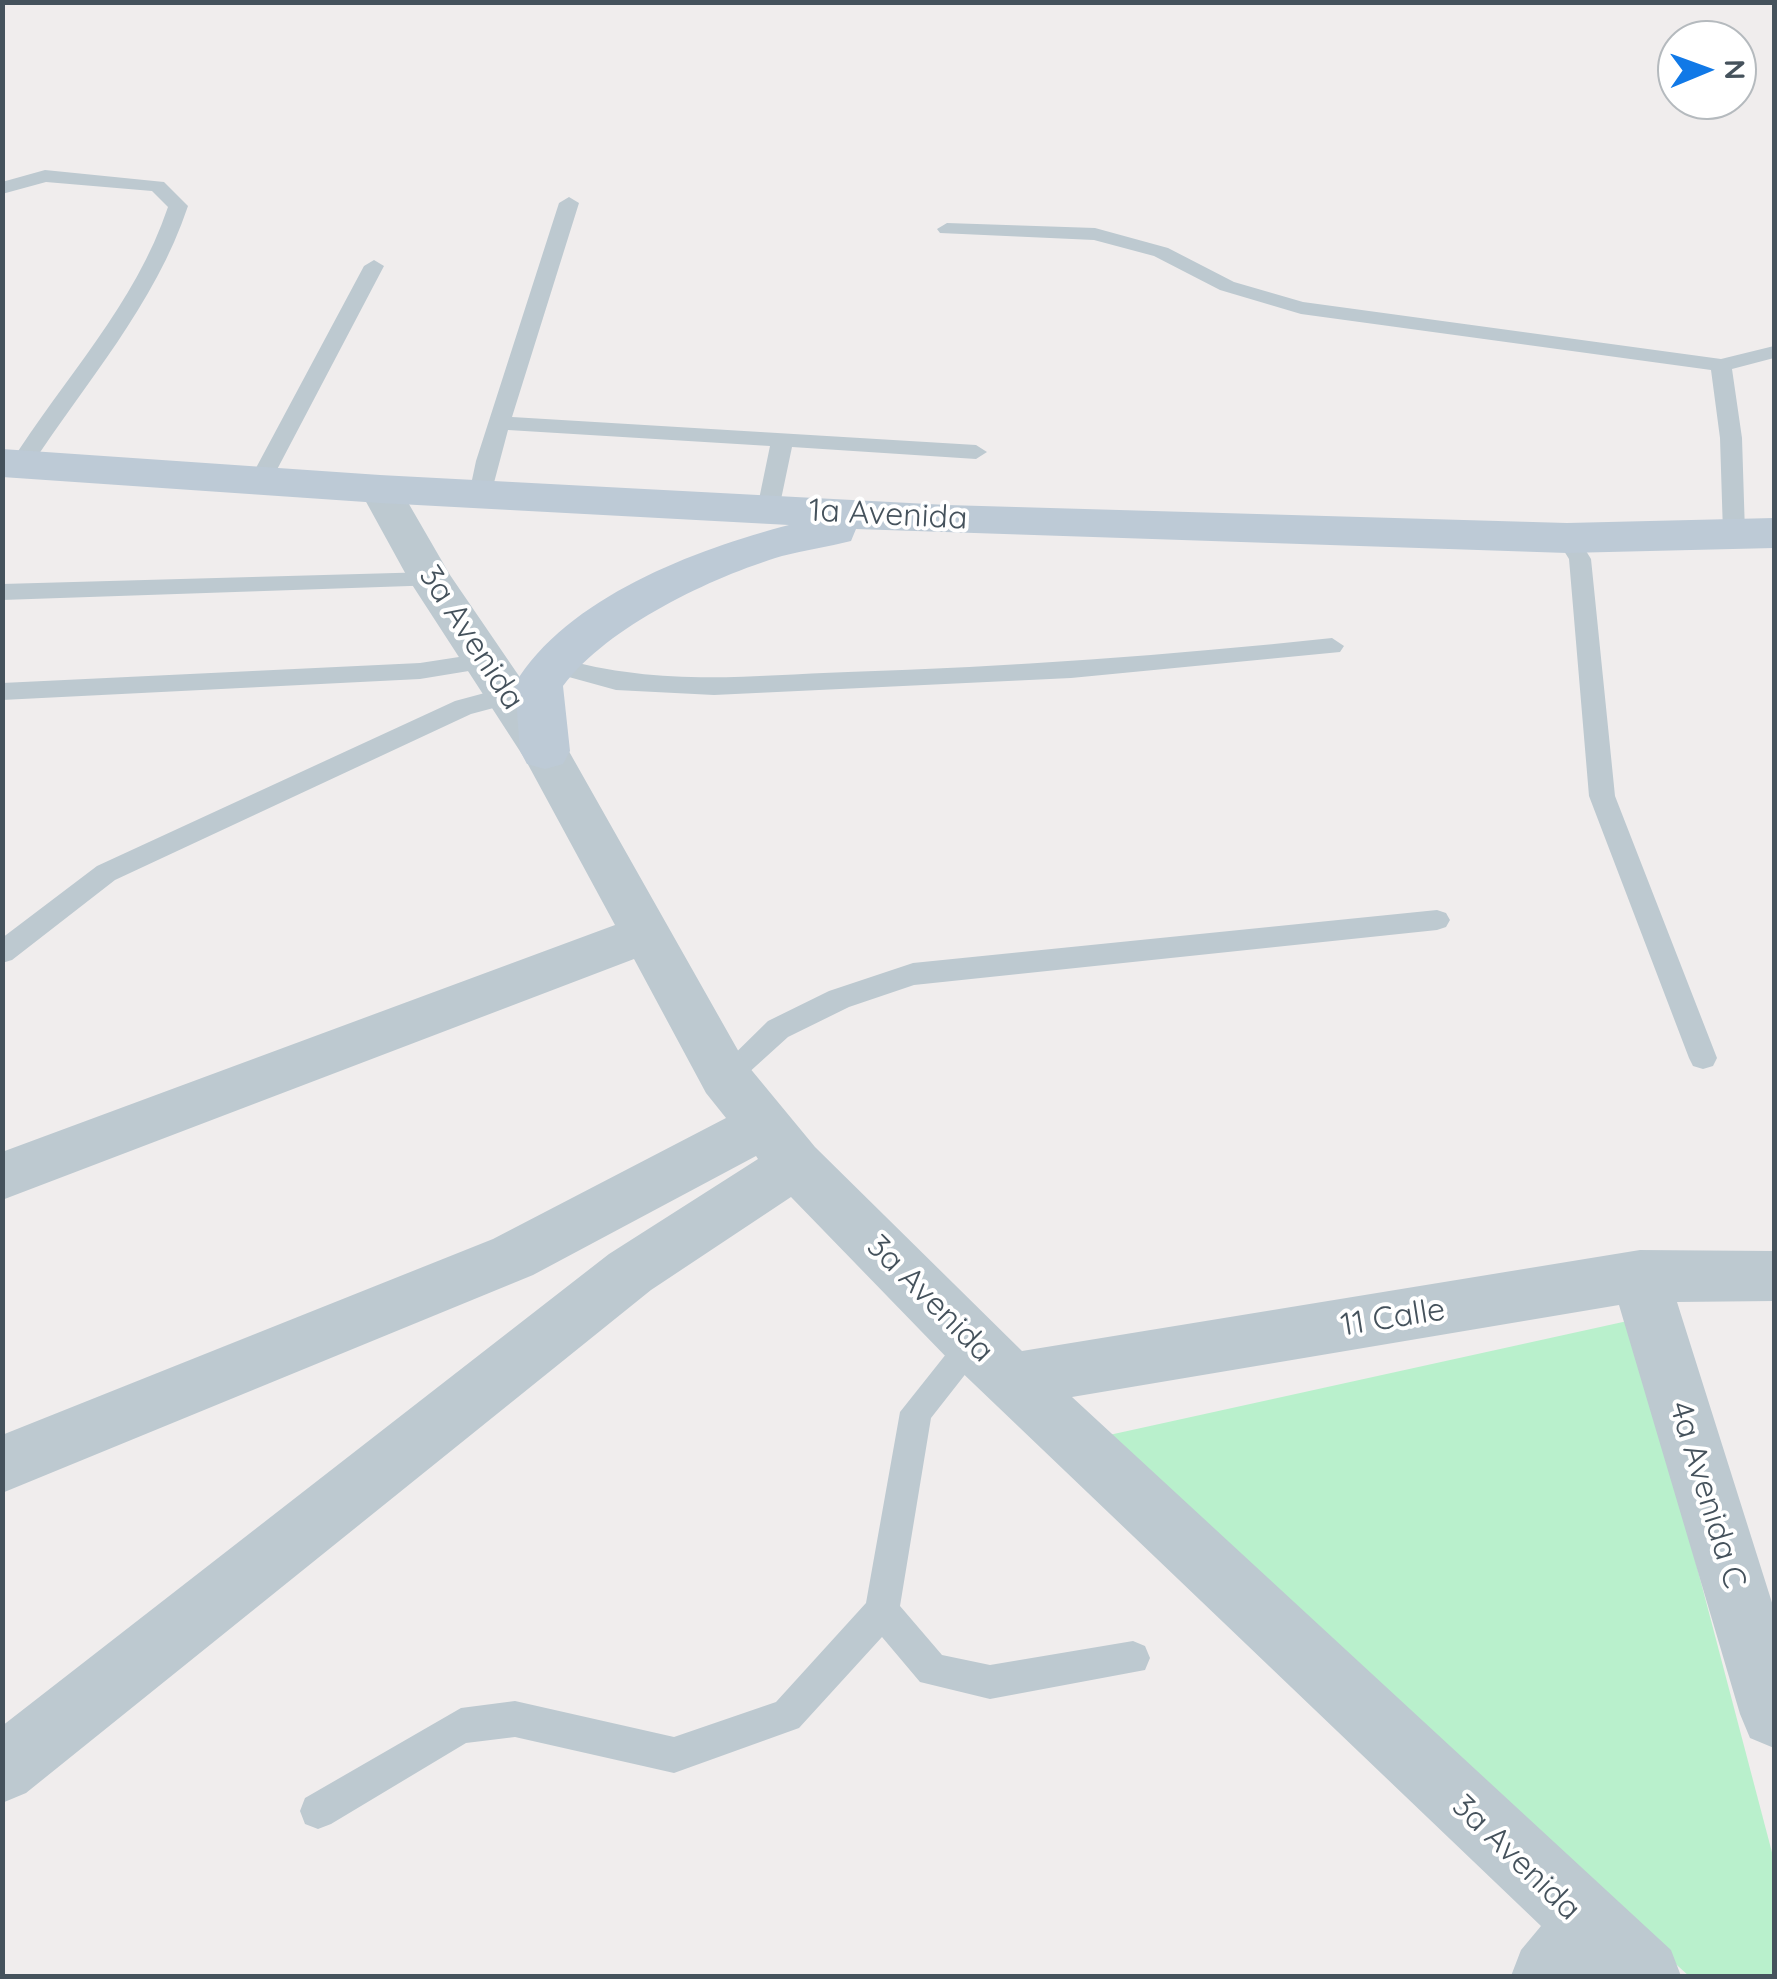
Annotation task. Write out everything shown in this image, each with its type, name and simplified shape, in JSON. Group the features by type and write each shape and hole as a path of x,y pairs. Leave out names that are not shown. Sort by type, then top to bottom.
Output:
{"street":[{"name":"1a Avenida","path":"12,464 380,489 948,519 1567,538 1754,533"},
{"name":"3a Avenida","path":"380,489 432,580 545,751 725,1077 780,1144 1567,1951 1645,1976"},
{"path":"545,751 538,684 566,651 634,607 722,560 806,534 948,519"},
{"path":"2,1176 648,932"},
{"path":"2,1464 780,1144"},
{"path":"2,1769 630,1272 780,1144"},
{"name":"11 Calle","path":"993,1362 1640,1276 1774,1276"},
{"name":"4a Avenida C","path":"1640,1276 1774,1714"}],"lane":[{"path":"2,188 45,176 157,186 178,206 169,243 146,285 40,432 12,464"},
{"path":"480,494 569,202"},
{"path":"947,229 1094,234 1161,252 1228,286 1301,308 1721,366 1774,352"},
{"path":"260,481 374,266"},
{"path":"1721,366 1731,438 1754,533"},
{"path":"502,423 976,452"},
{"path":"768,509 782,441"},
{"path":"1567,538 1580,559 1602,796 1703,1058"},
{"path":"2,592 432,580"},
{"path":"555,665 582,676 682,686 1070,672 1332,646"},
{"path":"2,692 420,671 496,679"},
{"path":"2,953 106,873 464,707 496,679"},
{"path":"725,1077 778,1028 839,1000 913,974 1437,920"},
{"path":"318,1811 461,1726 515,1719 674,1755 787,1716 882,1611 916,1412 993,1362"},
{"path":"882,1611 932,1670 990,1682 1133,1658"}],"green space":[{"path":"1632,1320 1774,1860 1774,1976 1689,1976 1091,1439"}]}
